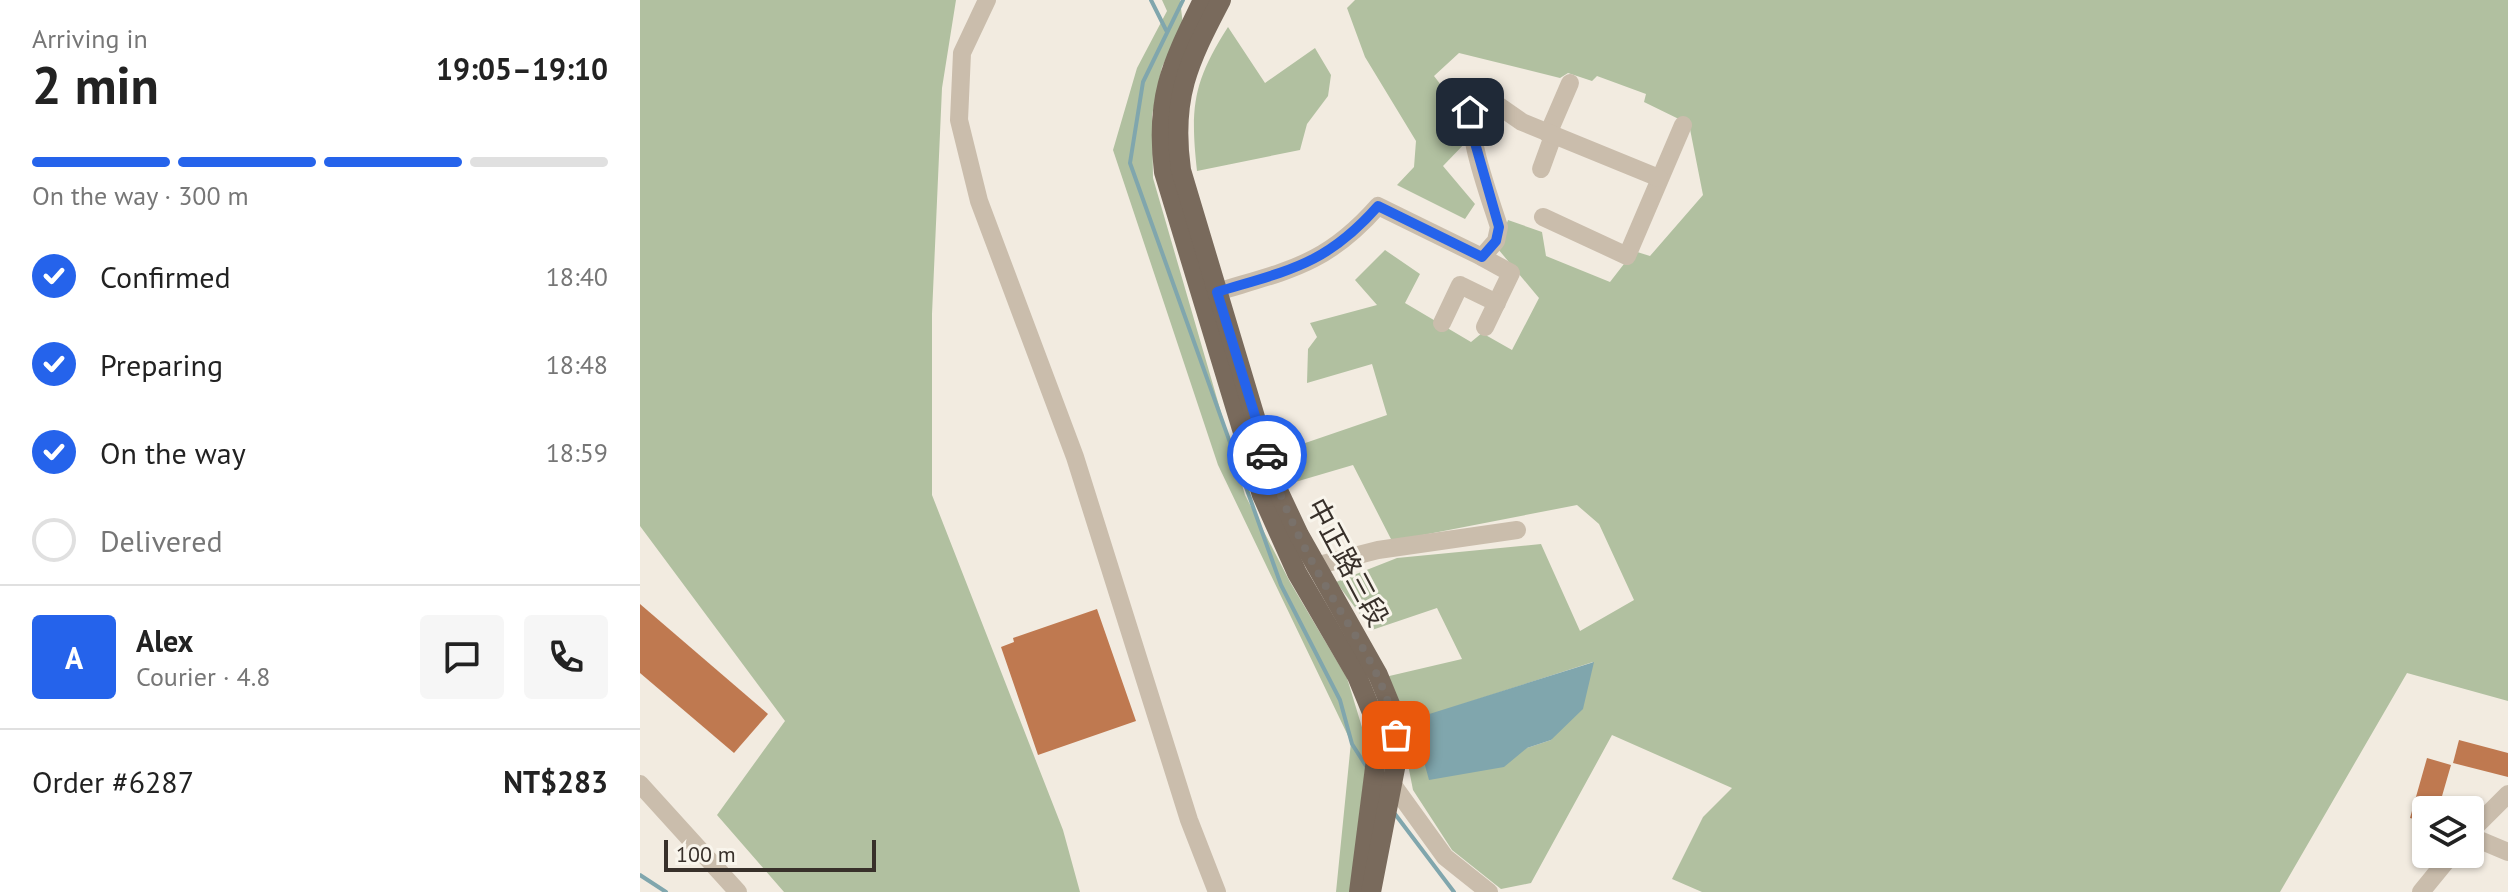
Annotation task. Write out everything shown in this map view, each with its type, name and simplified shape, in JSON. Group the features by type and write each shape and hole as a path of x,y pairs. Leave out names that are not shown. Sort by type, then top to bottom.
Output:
{"main road":[{"name":"中正路三段","path":"1212,2 1185,76 1176,132 1181,170 1275,484 1315,566 1378,675 1392,709 1396,763 1383,784"},
{"name":"中正路三段","path":"1212,2 1171,68 1162,102 1160,137 1164,172 1262,495 1297,573 1357,676 1373,715 1383,784"},
{"path":"1359,892 1383,784"},
{"path":"1371,892 1383,784"}],"street":[{"path":"987,0 962,53 959,120 979,201 1075,457 1189,820 1217,892"},
{"path":"1541,169 1570,83"},
{"path":"1482,257 1496,241 1499,227 1473,136 1472,102 1476,96 1486,97 1522,122 1551,135 1659,178"},
{"path":"1543,217 1627,256 1683,125"},
{"path":"1217,292 1283,272 1333,251 1378,206 1511,273 1485,327"},
{"path":"1442,323 1460,285 1497,303"},
{"path":"1315,566 1378,550 1517,530"},
{"path":"640,784 738,892"},
{"path":"1383,784 1445,857 1489,892"},
{"path":"2484,821 2506,800"},
{"path":"2484,841 2508,852"},
{"path":"2424,891 2441,868"}],"green space":[{"path":"640,0 956,0 942,88 932,314 932,495 1063,830 1080,892 784,892 717,815 785,721 640,526"},
{"path":"1162,0 1180,0 1183,25 1162,67 1152,115 1153,178 1245,495 1290,582 1347,678 1368,747 1350,892 1336,892 1351,742 1218,465 1113,150 1137,68 1167,11"},
{"path":"1355,0 2508,0 2508,701 2407,673 2280,892 1702,892 1672,879 1703,817 1732,788 1612,735 1531,883 1501,889 1452,850 1413,790 1397,708 1385,677 1462,659 1437,608 1372,630 1336,582 1397,558 1541,544 1580,631 1634,600 1599,524 1577,505 1392,541 1353,465 1285,485 1276,453 1387,415 1372,364 1307,383 1308,349 1317,337 1310,323 1377,305 1355,280 1385,250 1420,274 1405,303 1471,342 1482,333 1512,350 1539,298 1498,249 1508,220 1542,232 1546,256 1610,282 1634,251 1650,256 1703,195 1689,124 1644,102 1646,94 1597,76 1592,81 1568,73 1560,78 1459,53 1434,76 1458,107 1469,139 1443,166 1475,204 1465,219 1397,185 1414,167 1416,141 1365,57 1347,8","holes":["1593,662 1551,740 1527,748 1423,717"]},
{"path":"1228,27 1265,83 1315,48 1331,75 1328,96 1307,124 1300,150 1197,171 1194,129 1197,96 1207,64"}],"water":[{"path":"1594,662 1583,709 1551,740 1527,748 1504,767 1429,780 1420,747 1423,716"}],"building":[{"path":"640,604 768,714 734,753 640,673"},
{"path":"1097,609 1136,721 1038,755 1001,647 1014,642 1013,638"},
{"path":"2459,740 2508,753 2508,777 2453,763"},
{"path":"2427,758 2451,765 2442,796 2416,796"}],"waterway":[{"path":"1151,0 1166,30"},
{"path":"1183,0 1143,82 1130,163 1281,585 1340,700 1352,744 1368,769"},
{"path":"1395,814 1454,892"},
{"path":"640,875 666,892"}],"way so far":[{"path":"1267,455 1275,484 1299,535 1378,675 1392,709 1396,735"}],"route":[{"path":"1267,455 1217,292 1283,272 1333,251 1378,206 1482,257 1496,241 1499,227 1473,136 1470,112"}]}
